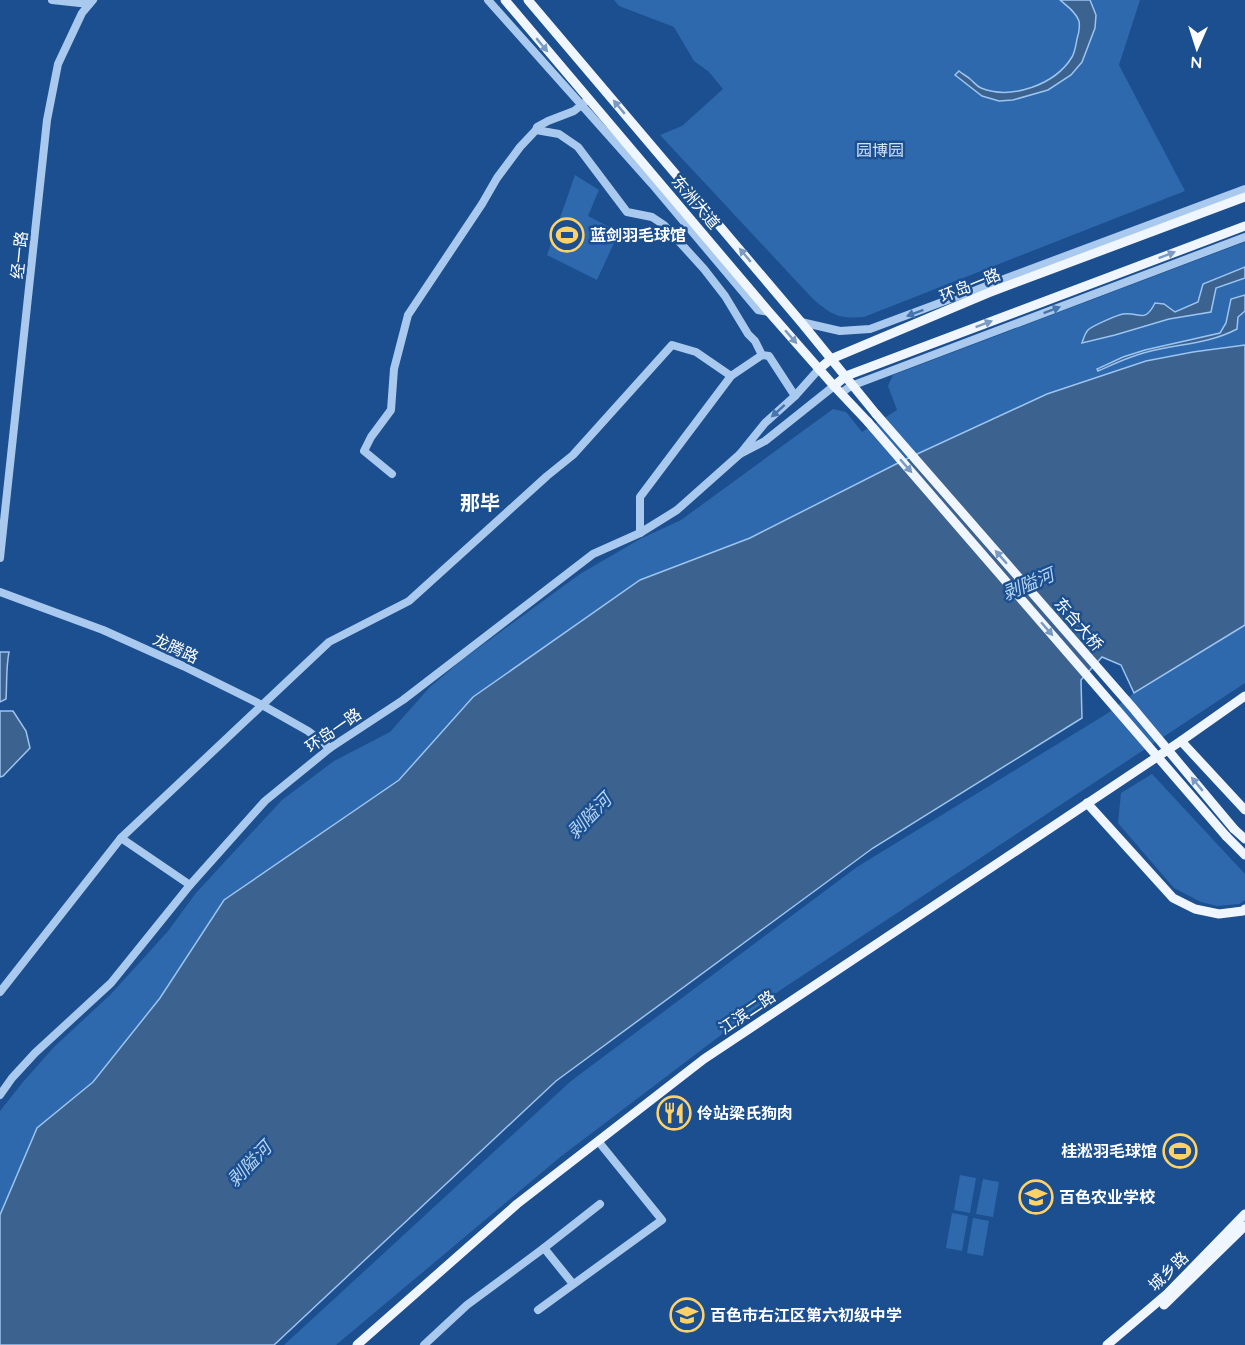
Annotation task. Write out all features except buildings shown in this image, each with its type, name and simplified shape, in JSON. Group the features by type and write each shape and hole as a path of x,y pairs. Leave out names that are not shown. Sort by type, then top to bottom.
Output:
{"main road":[{"name":"东洲大道","path":"505,0 769,312 868,422"},
{"name":"东洲大道","path":"528,0 766,280 876,414"},
{"name":"环岛一路","path":"819,369 831,359 988,293 1245,197"},
{"name":"环岛一路","path":"837,390 846,376 1245,226"},
{"path":"752,291 766,280"},
{"path":"988,293 999,282 1010,285"},
{"name":"东合大桥","path":"876,414 1245,839"},
{"name":"东合大桥","path":"868,422 1226,836 1245,855"},
{"name":"江滨二路","path":"357,1345 517,1204 704,1059 1245,696"},
{"path":"1181,741 1245,810"},
{"path":"1087,803 1173,898 1195,909 1219,914 1245,909"},
{"name":"城乡路","path":"1107,1345 1167,1294 1245,1214"},
{"name":"城乡路","path":"1117,1345 1172,1299 1245,1226"}],"street":[{"path":"52,0 91,2"},
{"path":"488,0 652,184 758,310 769,312"},
{"name":"经一路","path":"0,558 47,120 57,64 82,13 91,2"},
{"path":"392,474 364,451 371,437 391,410 394,369 408,315 497,178 537,126 574,111 589,99"},
{"path":"536,130 559,134 578,147 627,212 652,217 664,225 705,269 755,341 762,355"},
{"path":"801,322 840,332 870,329 1245,189"},
{"path":"837,390 1245,237"},
{"path":"0,992 121,838 329,642 409,601 573,455 672,345 696,352 731,376"},
{"path":"640,533 640,497 731,376 762,355 769,356 795,396"},
{"name":"环岛一路","path":"0,1095 35,1053 111,982 190,885 265,801 330,748 403,700 593,554 640,533 677,510 740,454 765,423 795,396 819,369"},
{"name":"环岛一路","path":"740,454 765,441 837,390"},
{"name":"龙腾路","path":"0,591 103,630 183,666 262,705 308,731 330,748"},
{"path":"121,838 190,885"},
{"path":"538,1310 662,1220 598,1141"},
{"path":"424,1345 467,1305 600,1204"},
{"path":"544,1248 573,1284"}],"green space":[{"name":"园博园","path":"614,0 1140,0 1119,65 1185,191 864,317 836,315 813,299 660,135 682,126 723,89 709,72 694,61 674,27 619,6"},
{"path":"575,175 599,190 588,216 619,232 597,280 547,255"},
{"path":"1245,242 1245,345 1146,361 1047,394 889,467 750,538 640,580 473,697 399,780 224,900 160,998 93,1082 37,1128 0,1215 0,1111 54,1047 110,995 142,960 168,931 196,893 282,800 334,761 390,732 430,687 462,660 580,574 640,539 681,520 833,409 846,412 862,432 897,410 888,386 893,375"},
{"path":"1245,625 1245,683 779,991 559,1158 336,1345 284,1345 571,1081 857,867 1108,713 1134,693"},
{"path":"1152,774 1245,874 1245,900 1239,904 1217,906 1201,902 1174,888 1118,823 1121,793"},
{"path":"960,1175 976,1178 970,1213 954,1210"},
{"path":"983,1179 999,1182 993,1217 976,1214"},
{"path":"952,1213 968,1216 962,1251 946,1248"},
{"path":"973,1218 989,1221 983,1256 967,1253"}],"water":[{"path":"1060,0 1090,0 1096,15 1095,28 1082,62 1071,75 1048,90 1013,100 999,101 982,96 955,75 959,71 981,88 1005,92 1031,88 1055,75 1073,55 1079,28 1076,15"},
{"path":"1245,267 1245,278 1216,288 1211,312 1169,319 1082,343 1090,328 1120,315 1148,314 1155,303 1164,304 1175,312 1198,302 1203,284"},
{"path":"1245,295 1245,311 1238,317 1237,329 1204,341 1141,354 1098,371 1097,369 1123,357 1145,350 1220,333 1226,323 1231,299"},
{"name":"剥隘河","path":"1245,345 1245,625 1134,693 1121,665 1102,657 1081,680 1082,718 873,848 556,1081 274,1345 0,1345 0,1215 37,1128 93,1082 160,998 224,900 399,780 473,697 640,580 750,538 902,461 1047,394 1146,361"},
{"path":"0,652 9,652 6,699 0,702"},
{"path":"0,711 13,711 26,731 30,748 0,777"}],"place":[{"name":"蓝剑羽毛球馆","path":"567,235"},
{"name":"伶站梁氏狗肉","path":"674,1113"},
{"name":"桂淞羽毛球馆","path":"1180,1151"},
{"name":"百色农业学校","path":"1036,1197"},
{"name":"百色市右江区第六初级中学","path":"687,1315"}],"district":[{"name":"那毕","path":"480,502"}]}
